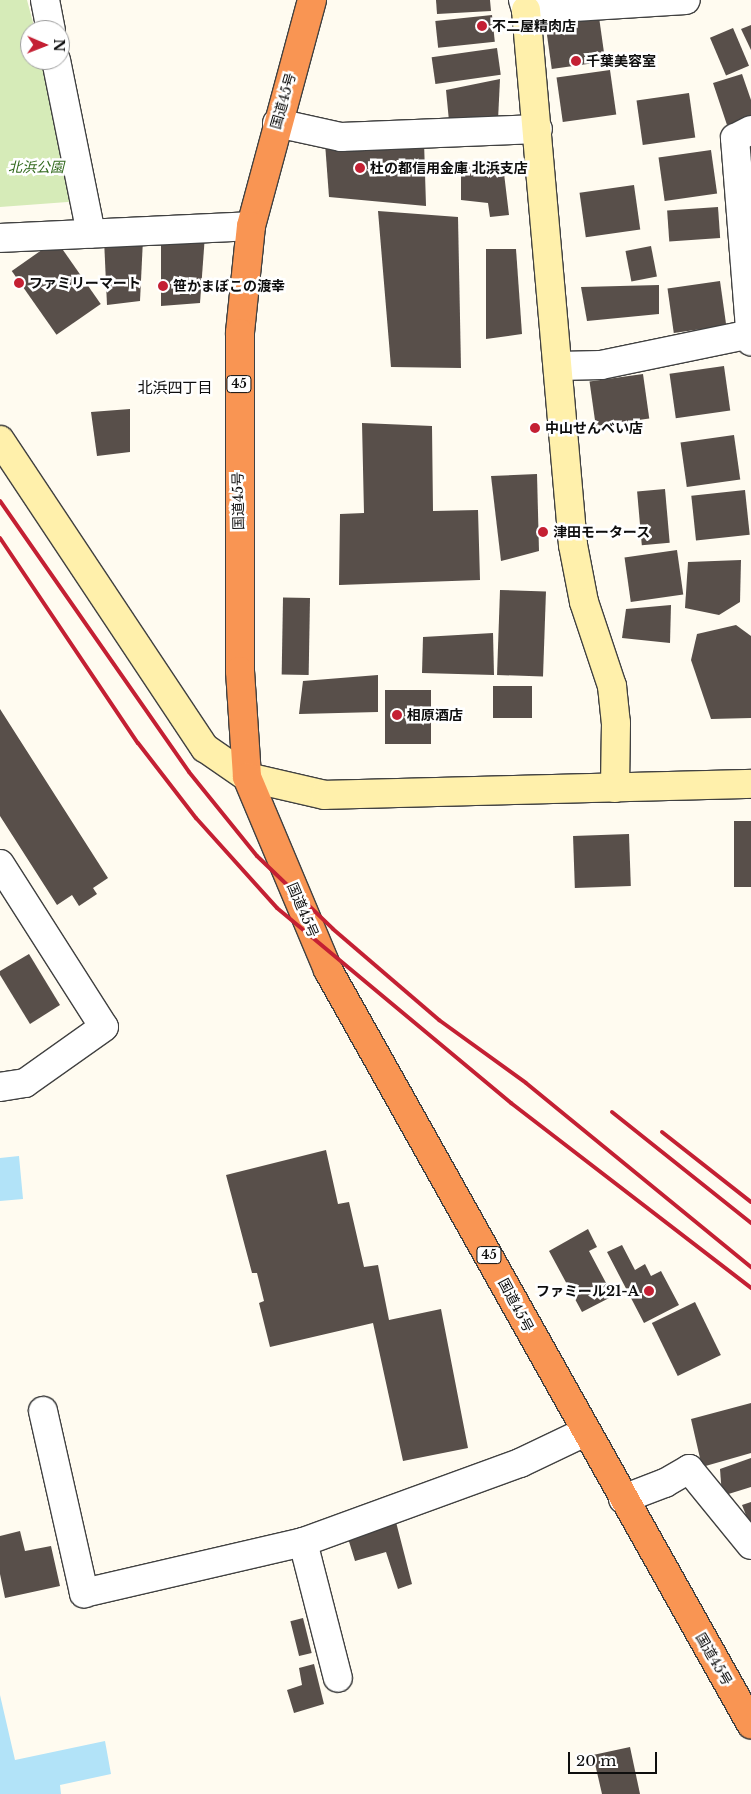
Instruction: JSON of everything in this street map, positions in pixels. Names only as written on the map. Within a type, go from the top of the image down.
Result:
[{"type":"highway","name":"国道45号","points":[[312,0],[276,123],[251,226],[240,333],[238,454],[240,671],[247,777],[328,970],[440,1165],[585,1432],[751,1724]]},
{"type":"street","points":[[45,0],[48,20]]},
{"type":"street","points":[[615,788],[616,723],[612,686],[597,649],[584,602],[573,545],[538,128],[525,5],[686,0]]},
{"type":"street","points":[[58,70],[91,233]]},
{"type":"street","points":[[276,123],[340,137],[538,128]]},
{"type":"street","points":[[559,366],[600,365],[751,336],[735,138],[751,130]]},
{"type":"street","points":[[0,238],[251,226]]},
{"type":"street","points":[[0,440],[205,748],[247,777],[325,795],[751,784]]},
{"type":"street","points":[[0,864],[104,1027],[25,1083],[0,1087]]},
{"type":"street","points":[[43,1411],[84,1593],[303,1542],[520,1463],[585,1432]]},
{"type":"street","points":[[623,1499],[665,1483],[689,1470],[751,1544]]},
{"type":"street","points":[[303,1542],[338,1678]]},
{"type":"green space","name":"北浜公園","points":[[0,0],[27,0],[32,20],[20,20],[20,70],[46,70],[81,201],[0,207]]},
{"type":"water","points":[[19,1156],[23,1199],[0,1201],[0,1158]]},
{"type":"water","points":[[0,1695],[15,1760],[105,1741],[111,1774],[60,1785],[61,1794],[0,1794]]},
{"type":"building","points":[[436,0],[490,0],[491,11],[437,14]]},
{"type":"building","points":[[492,15],[495,42],[438,48],[435,21]]},
{"type":"building","points":[[599,17],[605,62],[552,69],[546,25]]},
{"type":"building","points":[[751,25],[751,50],[741,29]]},
{"type":"building","points":[[733,28],[749,66],[726,76],[710,38]]},
{"type":"building","points":[[497,48],[501,75],[435,84],[432,57]]},
{"type":"building","points":[[610,70],[616,115],[563,122],[557,78]]},
{"type":"building","points":[[742,74],[751,100],[751,117],[727,125],[713,83]]},
{"type":"building","points":[[500,79],[498,120],[449,121],[446,90]]},
{"type":"building","points":[[689,93],[695,138],[643,145],[637,100]]},
{"type":"building","points":[[424,141],[426,206],[329,197],[325,143]]},
{"type":"building","points":[[711,150],[717,194],[665,201],[659,157]]},
{"type":"building","points":[[503,165],[509,215],[490,217],[488,203],[461,200],[461,167]]},
{"type":"building","points":[[634,185],[640,230],[586,237],[580,193]]},
{"type":"building","points":[[718,207],[720,238],[669,241],[667,211]]},
{"type":"building","points":[[378,211],[458,217],[461,368],[391,367]]},
{"type":"building","points":[[205,235],[200,303],[161,306],[161,237]]},
{"type":"building","points":[[104,239],[143,239],[140,301],[107,305]]},
{"type":"building","points":[[56,240],[101,304],[57,335],[12,271]]},
{"type":"building","points":[[651,246],[657,276],[631,281],[625,251]]},
{"type":"building","points":[[486,249],[516,249],[522,334],[486,339]]},
{"type":"building","points":[[720,281],[726,326],[674,333],[668,288]]},
{"type":"building","points":[[659,285],[659,314],[587,321],[581,287]]},
{"type":"building","points":[[724,366],[730,411],[676,418],[670,374]]},
{"type":"building","points":[[643,374],[649,419],[596,426],[590,382]]},
{"type":"building","points":[[130,409],[130,452],[97,456],[91,412]]},
{"type":"building","points":[[362,423],[432,426],[433,511],[478,510],[480,580],[339,585],[340,514],[364,513]]},
{"type":"building","points":[[734,435],[740,480],[687,487],[681,443]]},
{"type":"building","points":[[537,474],[539,551],[501,561],[491,476]]},
{"type":"building","points":[[665,489],[670,543],[642,545],[637,491]]},
{"type":"building","points":[[745,490],[750,535],[696,540],[691,496]]},
{"type":"building","points":[[677,550],[683,595],[631,602],[625,557]]},
{"type":"building","points":[[741,560],[740,602],[719,615],[685,608],[688,562]]},
{"type":"building","points":[[500,590],[546,592],[543,677],[497,675]]},
{"type":"building","points":[[283,598],[310,598],[309,675],[282,675]]},
{"type":"building","points":[[671,605],[670,643],[622,638],[626,609]]},
{"type":"building","points":[[736,625],[751,636],[751,718],[711,719],[691,660],[697,634]]},
{"type":"building","points":[[493,633],[494,675],[422,673],[423,637]]},
{"type":"building","points":[[378,675],[378,712],[299,714],[303,681]]},
{"type":"building","points":[[493,686],[532,686],[532,718],[493,718]]},
{"type":"building","points":[[385,690],[431,690],[431,744],[385,744]]},
{"type":"building","points":[[0,709],[108,878],[93,888],[97,894],[79,906],[72,895],[57,905],[0,816]]},
{"type":"building","points":[[734,821],[751,821],[751,887],[734,887]]},
{"type":"building","points":[[629,834],[631,886],[575,888],[573,836]]},
{"type":"building","points":[[29,954],[60,1005],[30,1024],[0,975],[0,971]]},
{"type":"building","points":[[326,1150],[338,1204],[349,1202],[364,1267],[378,1265],[389,1320],[441,1309],[468,1448],[403,1461],[373,1323],[270,1347],[259,1303],[264,1301],[257,1273],[252,1273],[226,1175]]},
{"type":"building","points":[[588,1229],[597,1247],[589,1251],[613,1296],[582,1312],[549,1251]]},
{"type":"building","name":"ファミール21-A","points":[[622,1245],[635,1270],[645,1264],[651,1276],[661,1271],[679,1305],[644,1323],[607,1252]]},
{"type":"building","points":[[695,1302],[721,1355],[678,1376],[652,1323]]},
{"type":"building","points":[[751,1403],[751,1453],[702,1467],[691,1419]]},
{"type":"building","points":[[751,1458],[751,1487],[722,1496],[720,1469]]},
{"type":"building","points":[[751,1502],[751,1528],[742,1505]]},
{"type":"building","points":[[396,1522],[412,1584],[398,1589],[386,1552],[355,1561],[347,1535]]},
{"type":"building","points":[[20,1531],[25,1551],[51,1546],[60,1586],[5,1598],[0,1574],[0,1536]]},
{"type":"building","points":[[303,1618],[312,1653],[299,1656],[290,1621]]},
{"type":"building","points":[[314,1664],[324,1704],[294,1713],[287,1690],[302,1685],[299,1668]]},
{"type":"building","points":[[630,1747],[640,1794],[602,1794],[593,1755]]},
{"type":"railway","points":[[0,501],[189,772],[257,856],[333,929],[439,1020],[526,1083],[751,1267]]},
{"type":"railway","points":[[0,538],[138,743],[196,818],[277,908],[511,1103],[751,1288]]},
{"type":"railway","points":[[612,1112],[751,1223]]},
{"type":"railway","points":[[662,1132],[751,1202]]},
{"type":"place","name":"不二屋精肉店","points":[[482,26]]},
{"type":"place","name":"千葉美容室","points":[[576,61]]},
{"type":"place","name":"杜の都信用金庫 北浜支店","points":[[360,168]]},
{"type":"place","name":"ファミリーマート","points":[[19,283]]},
{"type":"place","name":"笹かまぼこの渡幸","points":[[163,286]]},
{"type":"place","name":"中山せんべい店","points":[[535,428]]},
{"type":"place","name":"津田モータース","points":[[543,532]]},
{"type":"place","name":"相原酒店","points":[[397,715]]},
{"type":"place","name":"ファミール21-A","points":[[649,1291]]},
{"type":"district","name":"北浜四丁目","points":[[175,388]]}]
